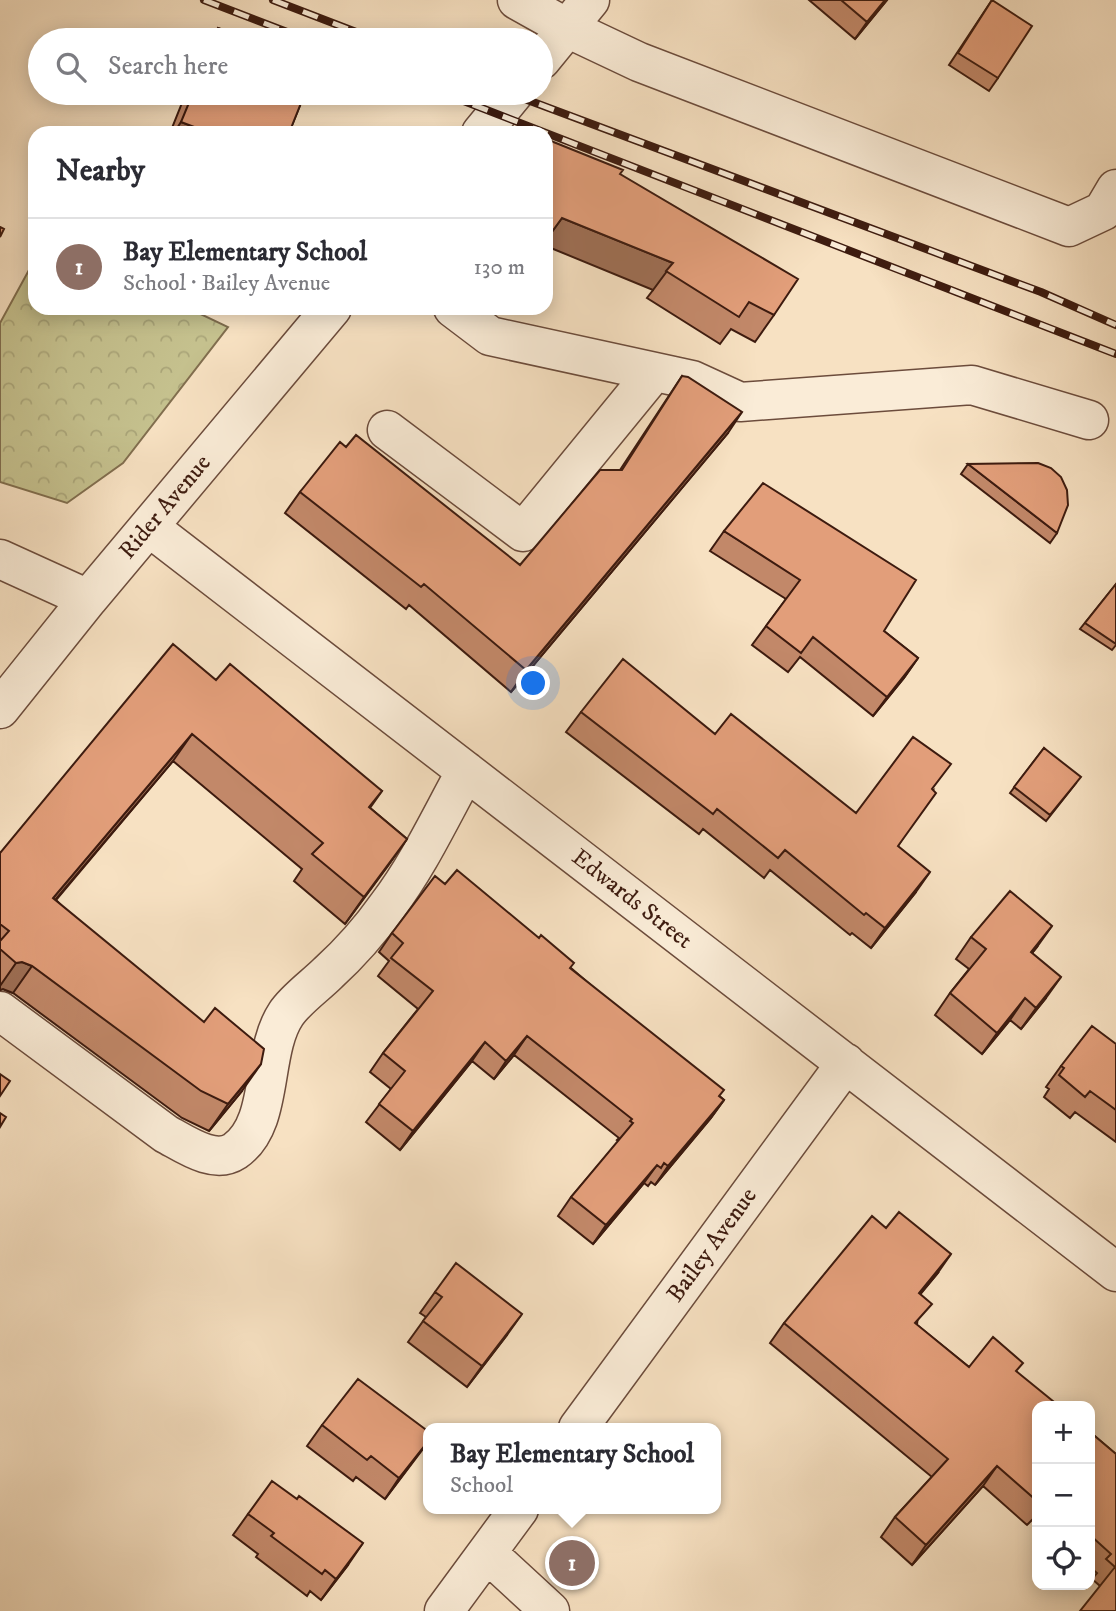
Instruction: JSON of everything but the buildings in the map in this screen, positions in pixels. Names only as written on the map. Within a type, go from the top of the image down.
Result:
[{"type":"street","points":[[517,0],[578,14],[639,62],[1069,227],[1103,211],[1116,189]]},
{"type":"street","points":[[553,45],[578,14]]},
{"type":"street","points":[[487,126],[504,105]]},
{"type":"street","name":"Rider Avenue","points":[[0,709],[88,599],[326,315]]},
{"type":"street","points":[[462,315],[490,336],[692,380],[740,402],[972,385],[1089,420]]},
{"type":"street","points":[[387,430],[523,532],[654,372]]},
{"type":"street","name":"Edwards Street","points":[[149,527],[1116,1272]]},
{"type":"street","points":[[0,559],[88,599]]},
{"type":"street","points":[[0,1011],[166,1134],[214,1156],[233,1152],[251,1135],[261,1107],[271,1051],[286,1013],[339,963],[388,905],[414,865],[466,771]]},
{"type":"street","name":"Bailey Avenue","points":[[582,1423],[846,1063]]},
{"type":"street","points":[[444,1611],[515,1514]]},
{"type":"street","points":[[486,1553],[550,1611]]},
{"type":"green space","points":[[28,272],[28,315],[203,315],[228,327],[123,463],[67,503],[0,482],[0,323]]},
{"type":"railway","points":[[204,0],[277,28]]},
{"type":"railway","points":[[273,0],[346,28]]},
{"type":"railway","points":[[474,105],[528,126]]},
{"type":"railway","points":[[541,105],[1041,292],[1116,325]]},
{"type":"railway","points":[[553,136],[1116,354]]},
{"type":"place","name":"Bay Elementary School","points":[[572,1563]]}]
